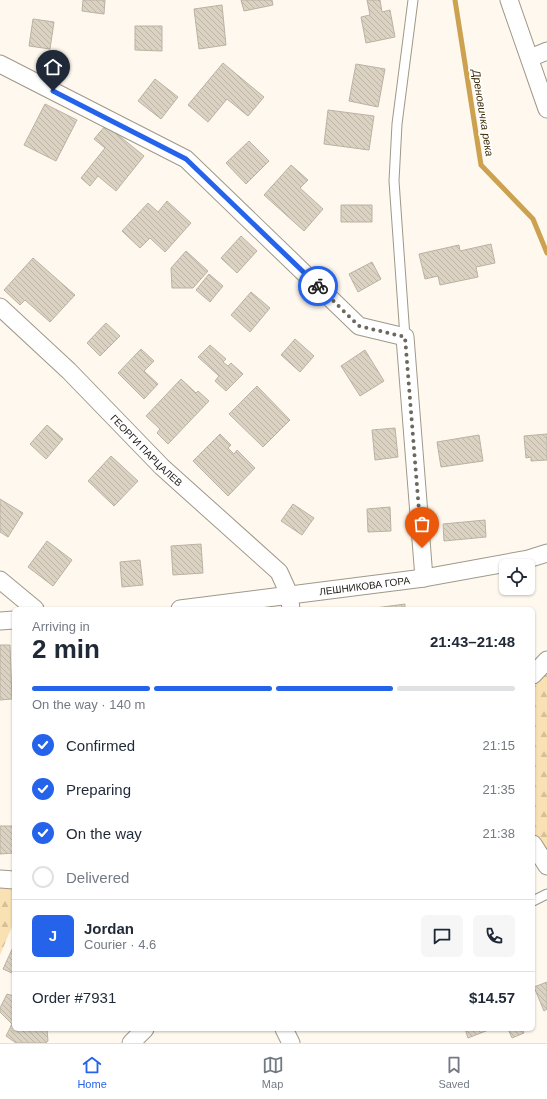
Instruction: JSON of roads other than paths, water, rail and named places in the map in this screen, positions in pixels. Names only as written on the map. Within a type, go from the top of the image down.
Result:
[{"type":"street","points":[[509,0],[547,109]]},
{"type":"street","points":[[530,58],[547,51]]},
{"type":"street","points":[[0,64],[186,159],[359,326],[405,337],[424,578]]},
{"type":"street","name":"ГЕОРГИ ПАРЦАЛЕВ","points":[[0,307],[69,371],[162,467],[279,572],[290,602]]},
{"type":"street","name":"ЛЕШНИКОВА ГОРА","points":[[211,607],[290,602],[528,559],[547,553]]},
{"type":"street","points":[[0,580],[34,607]]},
{"type":"street","points":[[0,621],[12,620]]},
{"type":"street","points":[[535,674],[547,660]]},
{"type":"street","points":[[535,847],[547,866]]},
{"type":"street","points":[[0,879],[12,880]]},
{"type":"street","points":[[132,1043],[143,1031]]},
{"type":"street","points":[[285,1031],[292,1043]]},
{"type":"lane","points":[[405,337],[394,181],[398,124],[413,0]]},
{"type":"lane","points":[[535,900],[547,894]]},
{"type":"waterway","name":"Дреновичка река","points":[[455,0],[481,165],[533,219],[547,253]]}]
